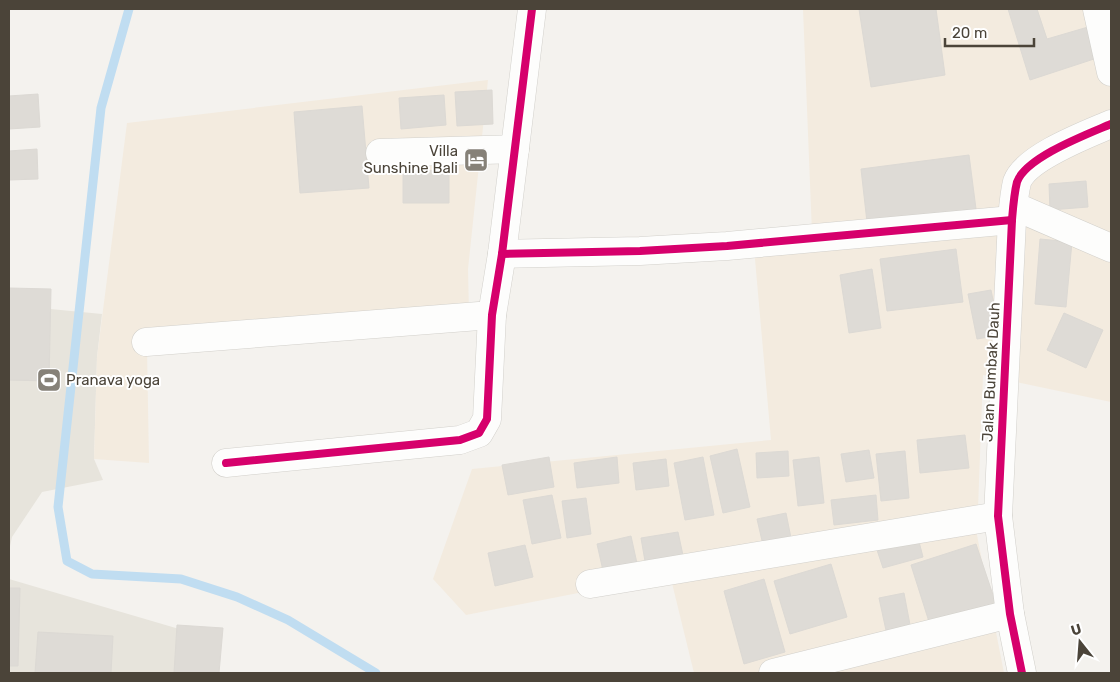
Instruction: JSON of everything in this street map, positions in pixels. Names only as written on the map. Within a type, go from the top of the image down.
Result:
[{"type":"street","points":[[226,463],[460,440],[479,433],[488,419],[492,315],[502,254],[532,9]]},
{"type":"street","points":[[1097,9],[1111,72]]},
{"type":"street","name":"Jalan Bumbak Dauh","points":[[1022,673],[1010,614],[998,516],[1013,213],[1018,180],[1031,166],[1070,142],[1111,124]]},
{"type":"street","points":[[380,153],[515,149]]},
{"type":"street","points":[[502,254],[698,248],[1013,213],[1111,248]]},
{"type":"street","points":[[146,342],[492,315]]},
{"type":"street","points":[[590,584],[998,516]]},
{"type":"street","points":[[773,673],[1010,614]]},
{"type":"shaded area","points":[[803,9],[1111,9],[1111,402],[983,375],[977,535],[1004,673],[694,673],[670,575],[466,615],[433,579],[472,469],[771,440],[754,248],[812,233]]},
{"type":"shaded area","points":[[488,80],[468,269],[469,313],[147,348],[149,463],[94,459],[97,357],[127,123]]},
{"type":"shaded area","points":[[9,305],[102,314],[97,357],[94,459],[103,480],[42,492],[12,537],[9,551]]},
{"type":"shaded area","points":[[9,579],[220,641],[217,673],[9,673]]},
{"type":"building","points":[[859,9],[936,9],[945,75],[871,87]]},
{"type":"building","points":[[1008,9],[1037,9],[1047,39],[1088,27],[1097,58],[1030,80]]},
{"type":"building","points":[[492,90],[493,124],[457,126],[455,92]]},
{"type":"building","points":[[38,94],[40,127],[9,129],[9,96]]},
{"type":"building","points":[[444,95],[446,125],[401,129],[399,98]]},
{"type":"building","points":[[362,106],[369,188],[300,193],[294,112]]},
{"type":"building","points":[[37,149],[38,179],[9,180],[9,151]]},
{"type":"building","points":[[969,155],[976,209],[867,222],[861,169]]},
{"type":"building","points":[[449,170],[449,203],[403,203],[403,171]]},
{"type":"building","points":[[1086,181],[1088,207],[1050,210],[1049,184]]},
{"type":"building","points":[[1040,239],[1072,242],[1066,307],[1035,304]]},
{"type":"building","points":[[956,249],[963,302],[887,311],[880,259]]},
{"type":"building","points":[[872,269],[881,328],[849,333],[840,275]]},
{"type":"building","points":[[9,288],[51,289],[49,381],[9,380]]},
{"type":"building","points":[[991,290],[1000,335],[977,339],[968,294]]},
{"type":"building","points":[[1064,313],[1103,330],[1086,368],[1047,350]]},
{"type":"building","points":[[965,435],[969,468],[920,473],[917,440]]},
{"type":"building","points":[[737,449],[750,507],[723,513],[710,456]]},
{"type":"building","points":[[869,450],[874,478],[846,482],[841,454]]},
{"type":"building","points":[[788,451],[789,476],[757,478],[756,453]]},
{"type":"building","points":[[905,451],[909,498],[881,501],[876,454]]},
{"type":"building","points":[[549,457],[554,487],[508,495],[502,465]]},
{"type":"building","points":[[617,457],[619,483],[577,488],[574,463]]},
{"type":"building","points":[[703,457],[714,515],[685,520],[674,463]]},
{"type":"building","points":[[819,457],[824,503],[798,506],[793,460]]},
{"type":"building","points":[[666,459],[669,486],[636,490],[633,463]]},
{"type":"building","points":[[552,495],[561,538],[532,544],[523,500]]},
{"type":"building","points":[[876,495],[878,520],[834,525],[831,500]]},
{"type":"building","points":[[586,498],[591,534],[567,538],[562,501]]},
{"type":"building","points":[[786,513],[791,538],[763,545],[757,519]]},
{"type":"building","points":[[678,532],[684,560],[646,567],[641,538]]},
{"type":"building","points":[[631,536],[638,568],[604,575],[597,544]]},
{"type":"building","points":[[918,538],[923,557],[883,568],[877,550]]},
{"type":"building","points":[[976,544],[997,607],[931,628],[911,565]]},
{"type":"building","points":[[525,545],[533,577],[495,586],[488,553]]},
{"type":"building","points":[[831,564],[847,617],[790,634],[774,581]]},
{"type":"building","points":[[764,579],[785,652],[744,664],[724,591]]},
{"type":"building","points":[[9,588],[20,588],[18,666],[9,666]]},
{"type":"building","points":[[904,593],[911,630],[887,635],[879,598]]},
{"type":"building","points":[[177,625],[223,628],[219,673],[174,673]]},
{"type":"building","points":[[38,632],[113,636],[111,673],[35,673]]},
{"type":"waterway","points":[[129,9],[101,108],[58,507],[67,561],[92,574],[181,579],[237,597],[288,620],[376,673]]},
{"type":"cycle path","points":[[226,463],[460,440],[479,433],[487,419],[492,315],[502,254],[532,9]]},
{"type":"cycle path","points":[[1022,673],[1010,614],[998,516],[1015,191],[1017,182],[1032,164],[1059,147],[1111,124]]},
{"type":"cycle path","points":[[502,254],[640,251],[727,246],[1012,220]]},
{"type":"place","name":"Villa Sunshine Bali","points":[[476,160]]},
{"type":"place","name":"Pranava yoga","points":[[49,380]]}]
